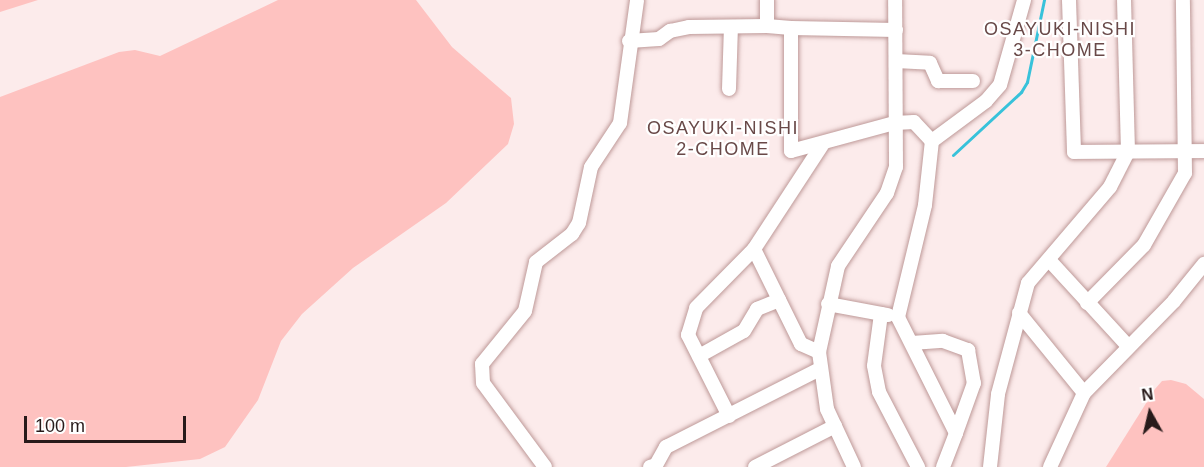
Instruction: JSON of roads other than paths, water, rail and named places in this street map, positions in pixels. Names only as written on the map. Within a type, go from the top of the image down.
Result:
[{"type":"street","points":[[545,467],[483,383],[482,364],[525,311],[536,262],[572,234],[579,223],[591,167],[620,123],[629,41],[637,0]]},
{"type":"street","points":[[767,0],[767,26]]},
{"type":"street","points":[[854,467],[827,409],[819,352],[838,266],[887,193],[896,167],[896,0]]},
{"type":"street","points":[[956,433],[898,317],[925,205],[932,141],[986,101],[1000,85],[1024,0]]},
{"type":"street","points":[[1069,0],[1074,152],[1187,153],[1204,151]]},
{"type":"street","points":[[990,467],[998,394],[1028,283],[1050,261],[1110,187],[1128,152],[1124,0]]},
{"type":"street","points":[[1088,303],[1144,245],[1185,173],[1187,153],[1183,0]]},
{"type":"street","points":[[629,41],[659,39],[670,31],[689,27],[767,26],[896,30]]},
{"type":"street","points":[[729,89],[731,27]]},
{"type":"street","points":[[791,28],[791,151],[822,145],[895,123],[914,122],[932,141]]},
{"type":"street","points":[[896,61],[930,63],[938,81],[973,81]]},
{"type":"street","points":[[729,416],[688,335],[696,308],[754,249],[822,145]]},
{"type":"street","points":[[754,249],[801,344],[819,352]]},
{"type":"street","points":[[1050,261],[1128,346]]},
{"type":"street","points":[[1050,467],[1084,393],[1174,301],[1204,264]]},
{"type":"street","points":[[699,356],[744,331],[757,309],[779,300]]},
{"type":"street","points":[[828,304],[898,317]]},
{"type":"street","points":[[1019,313],[1084,393]]},
{"type":"street","points":[[880,314],[874,366],[879,392],[918,467]]},
{"type":"street","points":[[912,343],[943,341],[968,350],[974,383],[943,467]]},
{"type":"street","points":[[650,467],[656,465],[666,447],[820,369]]},
{"type":"street","points":[[755,467],[835,426]]},
{"type":"waterway","points":[[953,155],[1021,92],[1027,82],[1044,0]]},
{"type":"district","name":"OSAYUKI-NISHI 3-CHOME","points":[[1060,40]]},
{"type":"district","name":"OSAYUKI-NISHI 2-CHOME","points":[[723,139]]}]
